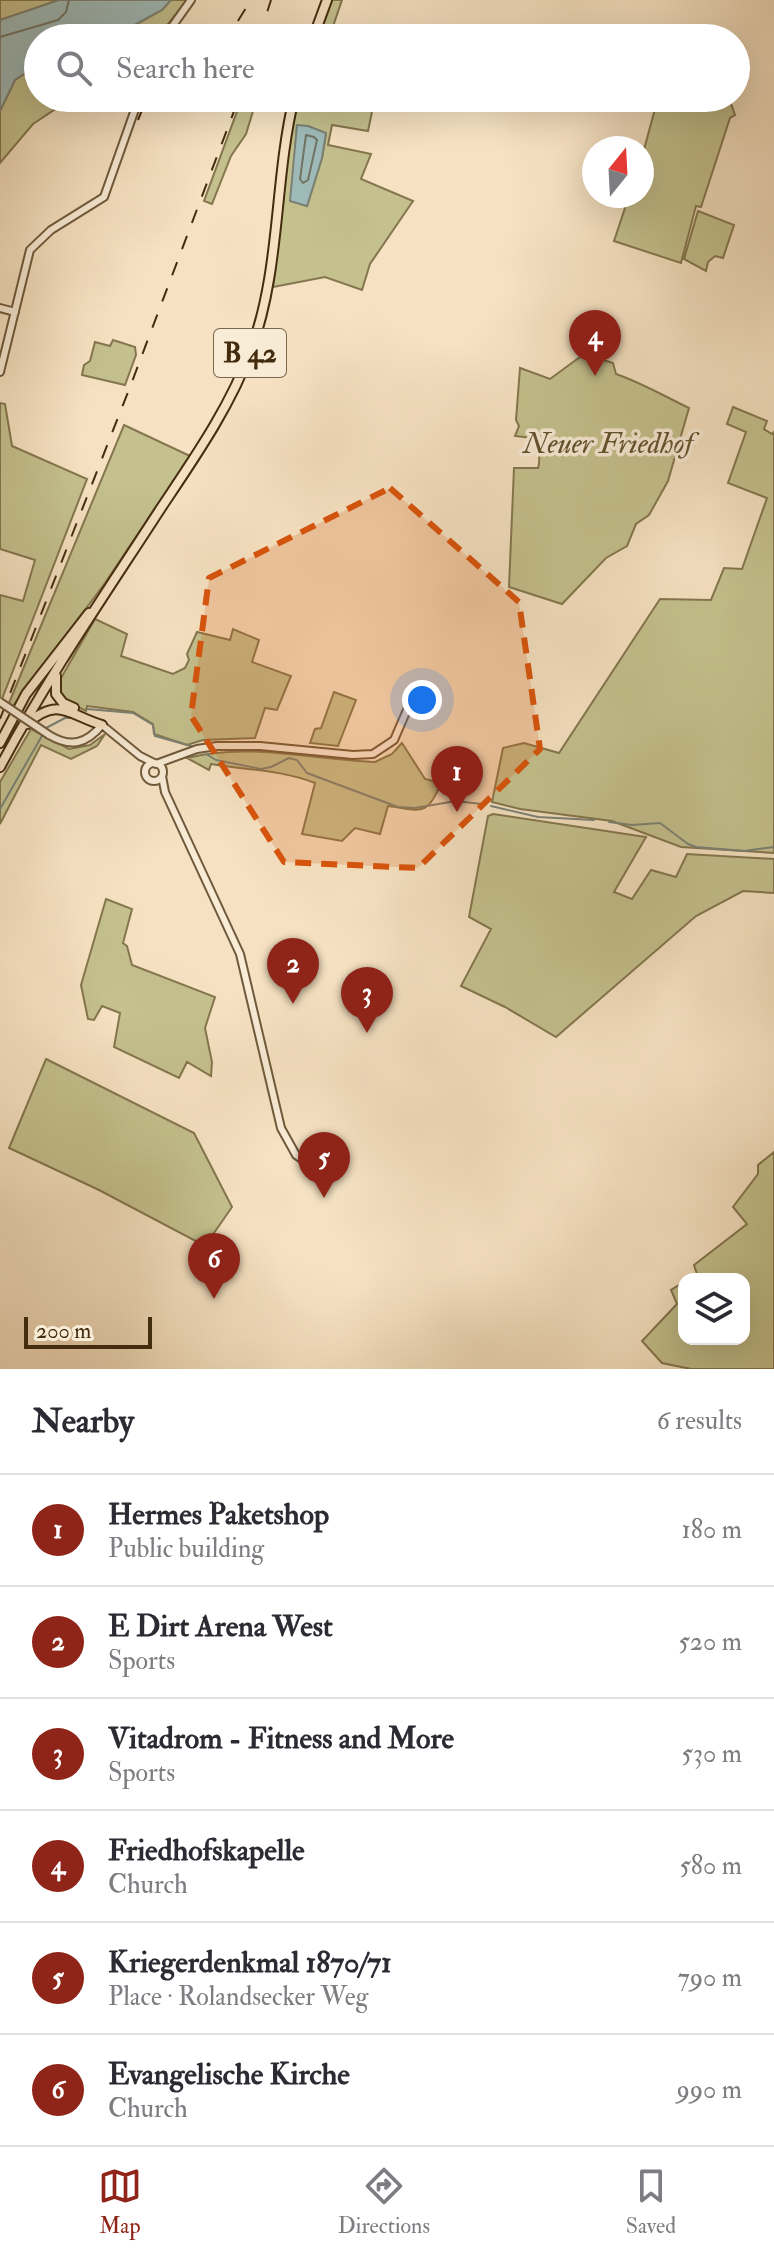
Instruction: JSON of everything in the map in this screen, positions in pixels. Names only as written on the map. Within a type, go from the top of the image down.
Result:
[{"type":"main road","points":[[318,24],[327,0]]},
{"type":"main road","name":"B 42","points":[[0,767],[58,668],[218,420],[246,363],[260,323],[269,281],[283,154],[291,112]]},
{"type":"main road","points":[[0,742],[33,684],[81,621],[101,602]]},
{"type":"main road","points":[[58,668],[54,688],[58,697],[102,725]]},
{"type":"main road","points":[[20,730],[38,714],[49,709],[61,709],[102,725]]},
{"type":"main road","points":[[82,716],[90,732]]},
{"type":"street","points":[[174,24],[191,0]]},
{"type":"street","points":[[0,372],[25,265],[33,244],[104,197],[134,112]]},
{"type":"street","points":[[0,308],[15,312]]},
{"type":"street","points":[[0,702],[49,735],[69,743],[84,740],[102,725]]},
{"type":"street","points":[[145,770],[203,748],[236,745],[373,754],[394,740],[410,703]]},
{"type":"street","points":[[84,740],[94,726],[102,725],[140,756],[155,764],[162,774],[165,792],[240,954],[286,1141],[296,1155],[321,1172]]},
{"type":"street","points":[[140,756],[146,778],[165,792]]},
{"type":"street","points":[[153,781],[174,757]]},
{"type":"highlighted area","points":[[390,488],[519,602],[540,749],[418,868],[284,862],[191,716],[209,578]]},
{"type":"green space","points":[[0,0],[59,0],[0,20]]},
{"type":"green space","points":[[171,0],[187,0],[168,24],[136,24],[162,10]]},
{"type":"green space","points":[[332,0],[342,0],[334,24],[324,24]]},
{"type":"green space","points":[[24,74],[24,112],[51,112],[33,124],[0,163],[0,111],[15,80]]},
{"type":"green space","points":[[237,112],[253,112],[246,134],[231,156],[212,204],[204,201]]},
{"type":"green space","points":[[295,112],[372,112],[368,131],[332,125],[328,145],[371,154],[361,179],[413,201],[370,264],[362,290],[325,277],[273,287],[284,173]],"holes":[[[297,126],[308,126],[326,134],[307,206],[291,201]]]},
{"type":"green space","points":[[654,112],[734,112],[701,207],[696,206],[681,263],[614,241],[625,208],[654,208],[654,136],[648,136]]},
{"type":"green space","points":[[698,211],[734,225],[723,258],[715,256],[708,262],[706,271],[684,259]]},
{"type":"green space","points":[[113,340],[135,347],[136,355],[125,385],[82,375],[95,342],[110,346]]},
{"type":"green space","name":"Neuer Friedhof","points":[[584,354],[613,363],[616,374],[689,408],[668,481],[649,515],[636,524],[627,546],[606,558],[562,604],[509,587],[514,468],[538,468],[539,464],[540,439],[515,436],[519,426],[516,420],[520,368],[550,379]]},
{"type":"green space","points":[[0,403],[5,404],[12,446],[87,479],[2,699],[0,595],[23,601],[35,560],[0,549]]},
{"type":"green space","points":[[733,407],[767,421],[764,429],[772,434],[774,432],[774,853],[681,847],[612,821],[520,809],[492,802],[503,748],[524,743],[559,753],[660,599],[711,600],[724,568],[742,569],[767,498],[728,483],[746,432],[727,424]]},
{"type":"green space","points":[[124,425],[190,456],[105,583],[13,706],[9,703]]},
{"type":"green space","points":[[95,619],[127,634],[121,656],[173,674],[185,668],[189,660],[187,654],[197,632],[230,640],[233,629],[259,640],[252,662],[291,676],[277,710],[265,708],[255,738],[203,740],[187,745],[154,734],[153,724],[133,712],[87,706],[86,711],[57,693],[57,685]]},
{"type":"green space","points":[[334,692],[356,700],[338,746],[310,743],[315,729],[321,728]]},
{"type":"green space","points":[[31,729],[69,749],[90,745],[105,734],[97,746],[71,759],[41,745],[0,824],[0,782]]},
{"type":"green space","points":[[402,743],[425,779],[441,783],[436,794],[427,807],[421,809],[388,806],[380,834],[355,828],[342,841],[302,834],[315,783],[277,773],[211,764],[209,770],[187,758],[210,753],[257,752],[375,762],[392,754]]},
{"type":"green space","points":[[493,814],[646,837],[614,892],[632,899],[651,870],[676,877],[687,854],[774,859],[774,893],[743,891],[696,916],[556,1037],[461,986],[491,929],[469,917],[488,816]]},
{"type":"green space","points":[[106,899],[132,909],[123,943],[127,946],[132,965],[215,997],[205,1028],[212,1062],[211,1076],[187,1062],[179,1078],[114,1047],[120,1013],[102,1006],[94,1020],[88,1019],[81,985]]},
{"type":"green space","points":[[46,1059],[194,1133],[232,1207],[205,1246],[99,1190],[9,1148]]},
{"type":"green space","points":[[774,1152],[774,1369],[691,1369],[662,1363],[642,1341],[677,1304],[671,1290],[678,1286],[678,1345],[750,1345],[750,1273],[697,1273],[694,1265],[747,1224],[733,1207],[758,1174],[758,1165]]},
{"type":"water","points":[[59,0],[171,0],[162,10],[136,24],[24,24],[24,74],[15,80],[0,111],[0,20]]},
{"type":"water","points":[[297,125],[326,133],[322,158],[307,206],[290,201]]},
{"type":"waterway","points":[[87,709],[133,713],[153,725],[155,736],[191,746]]},
{"type":"waterway","points":[[46,728],[65,718],[77,718]]},
{"type":"waterway","points":[[0,809],[43,734]]},
{"type":"waterway","points":[[206,754],[216,760],[261,769],[289,758],[297,760],[307,773],[398,807],[415,808],[456,801],[481,804]]},
{"type":"waterway","points":[[491,806],[538,817],[594,820]]},
{"type":"waterway","points":[[609,822],[632,825],[660,823],[696,847],[744,851],[774,847]]},
{"type":"railway","points":[[236,24],[251,0]]},
{"type":"railway","points":[[263,24],[271,0]]},
{"type":"railway","points":[[138,120],[141,112]]},
{"type":"railway","points":[[0,719],[234,112]]},
{"type":"place","name":"Friedhofskapelle","points":[[595,376]]},
{"type":"place","name":"Hermes Paketshop","points":[[457,812]]},
{"type":"place","name":"E Dirt Arena West","points":[[293,1004]]},
{"type":"place","name":"Vitadrom - Fitness and More","points":[[367,1033]]},
{"type":"place","name":"Kriegerdenkmal 1870/71","points":[[324,1198]]},
{"type":"place","name":"Evangelische Kirche","points":[[214,1299]]}]
